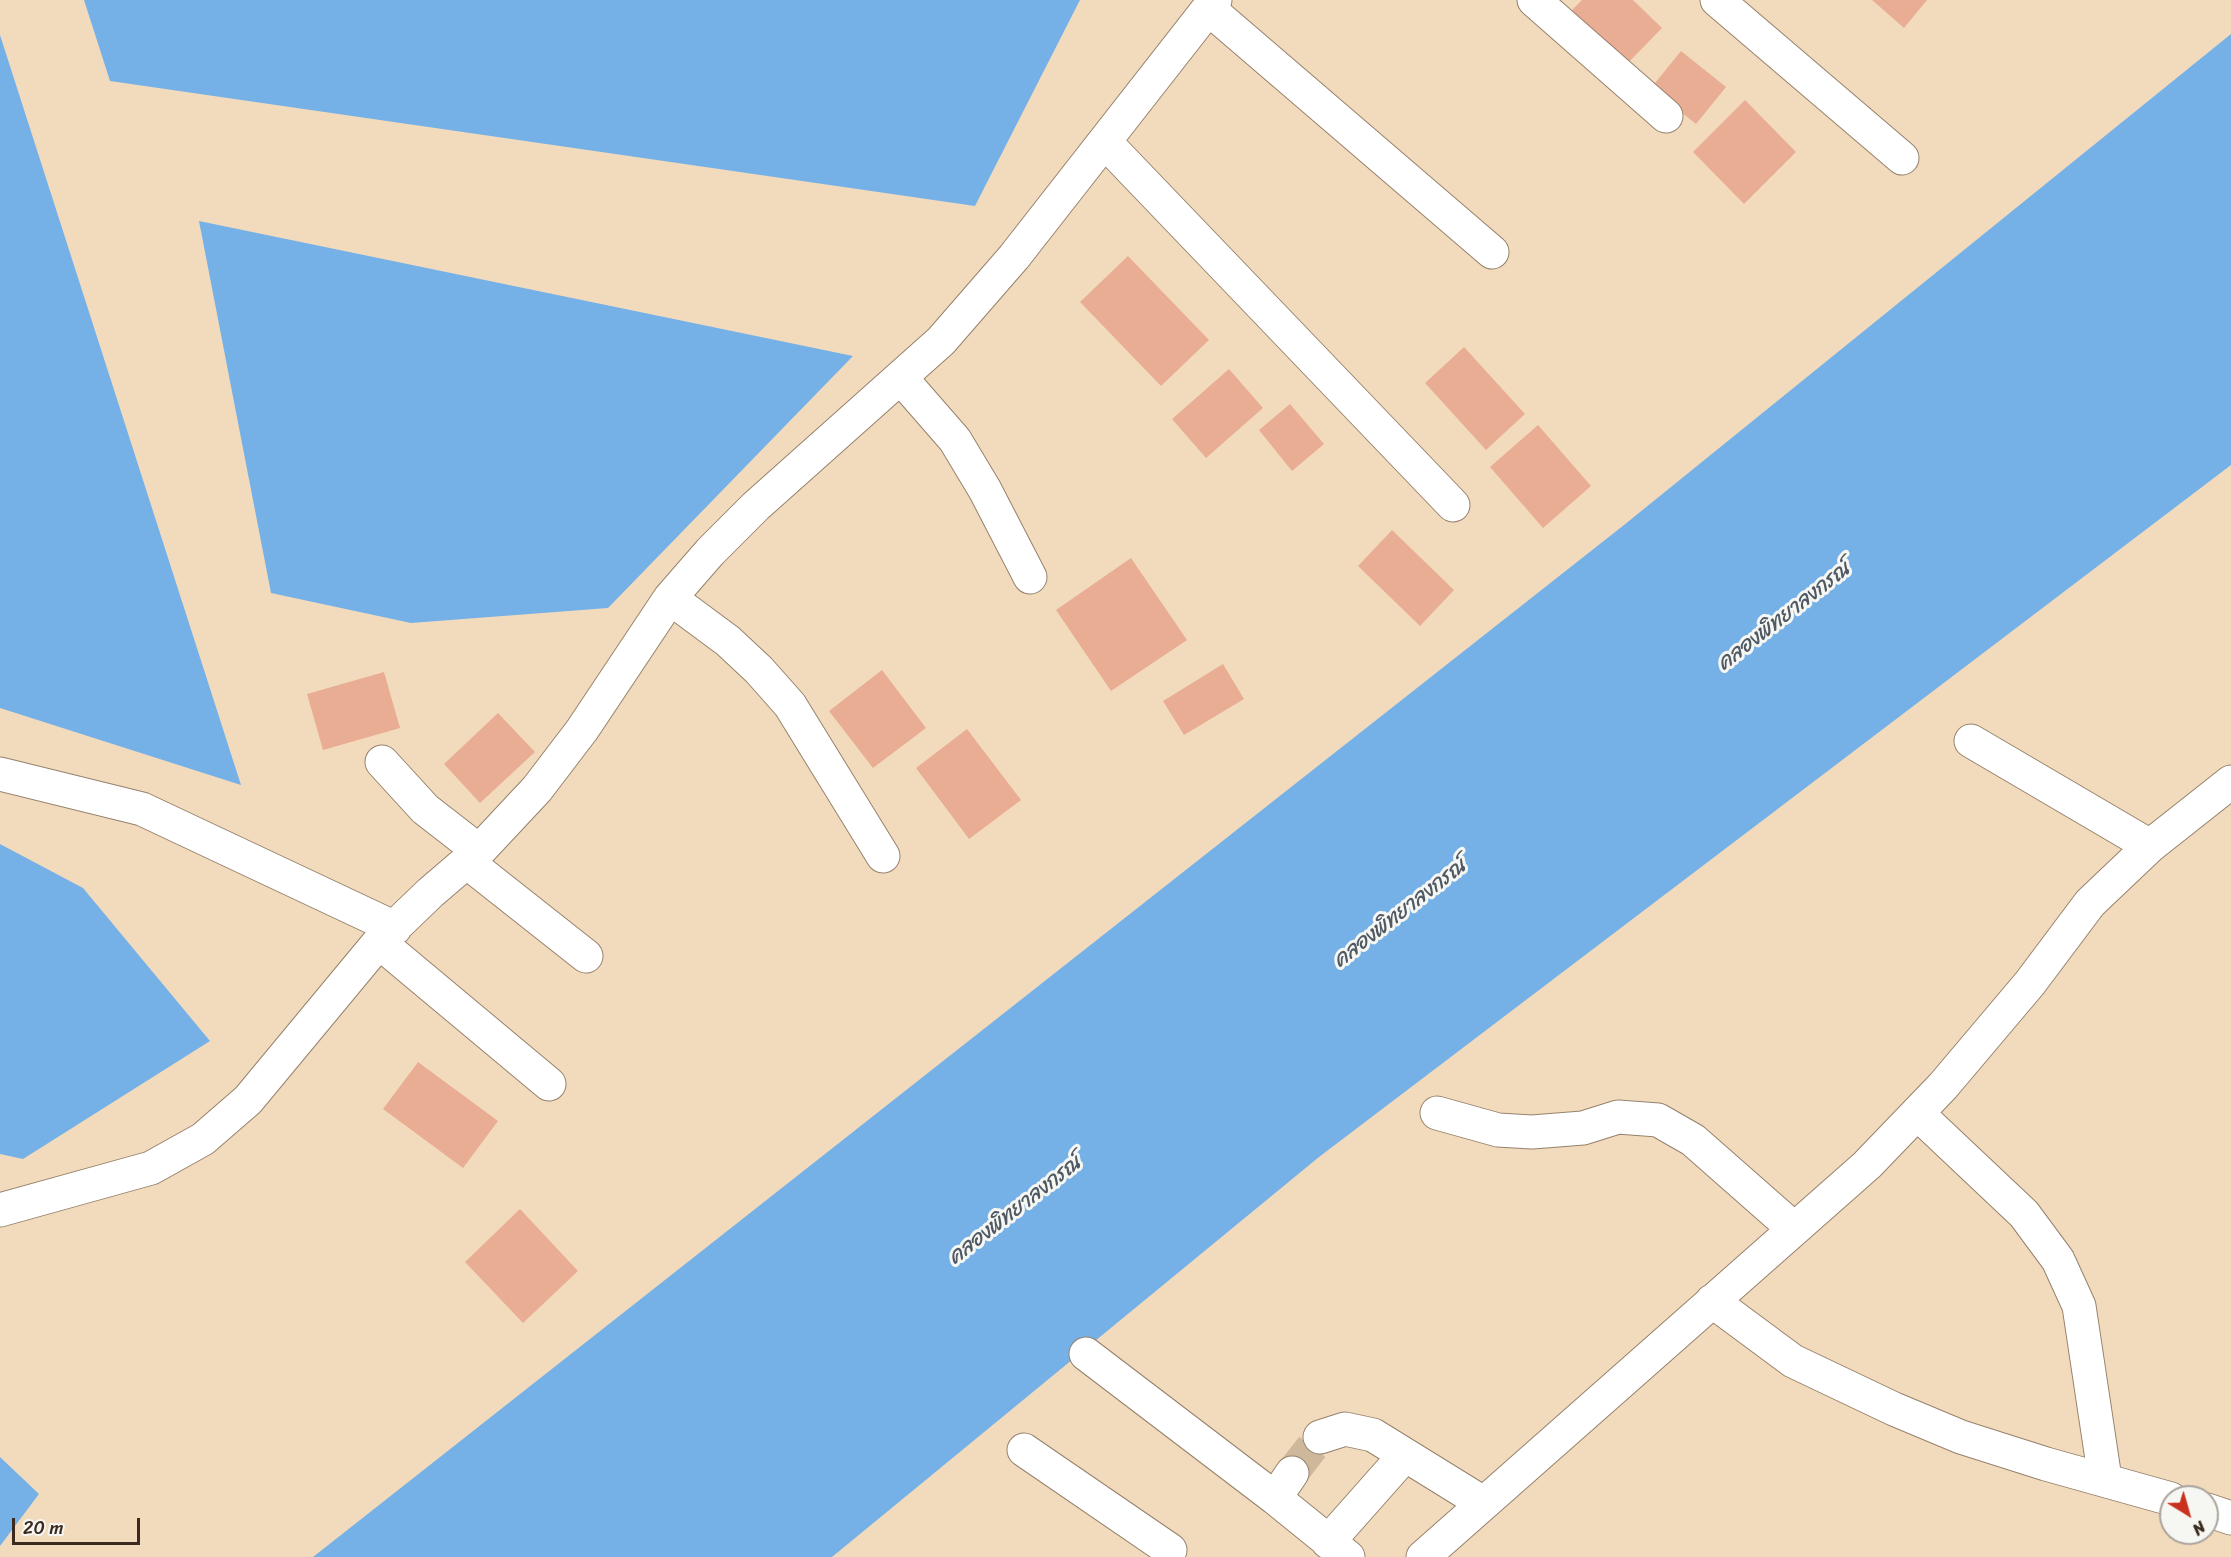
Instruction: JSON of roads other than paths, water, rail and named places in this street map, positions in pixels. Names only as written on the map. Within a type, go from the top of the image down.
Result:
[{"type":"street","points":[[1534,0],[1666,116]]},
{"type":"street","points":[[1717,0],[1902,158]]},
{"type":"street","points":[[0,1210],[151,1168],[203,1139],[248,1100],[387,935],[430,893],[473,856],[537,789],[582,730],[670,598],[710,552],[756,506],[901,378],[949,332],[1014,257],[1212,5],[1492,252]]},
{"type":"street","points":[[1105,142],[1453,506]]},
{"type":"street","points":[[901,378],[955,440],[986,490],[1030,577]]},
{"type":"street","points":[[670,598],[728,641],[759,670],[790,705],[883,856]]},
{"type":"street","points":[[1971,741],[2150,846]]},
{"type":"street","points":[[382,762],[424,809],[473,856],[585,956]]},
{"type":"street","points":[[0,774],[142,809],[387,935],[549,1084]]},
{"type":"street","points":[[1423,1557],[1867,1165],[1942,1086],[2030,983],[2090,903],[2150,846],[2231,782]]},
{"type":"street","points":[[1437,1113],[1498,1130],[1532,1132],[1582,1128],[1618,1117],[1658,1120],[1693,1140],[1793,1228]]},
{"type":"street","points":[[1917,1113],[2024,1214],[2058,1260],[2079,1306],[2105,1479]]},
{"type":"street","points":[[1712,1301],[1793,1361],[1894,1409],[1961,1437],[2046,1464],[2159,1495]]},
{"type":"street","points":[[1086,1354],[1283,1486],[1338,1549],[1405,1455]]},
{"type":"street","points":[[1320,1437],[1345,1429],[1373,1435],[1483,1503]]},
{"type":"street","points":[[1024,1450],[1170,1550]]},
{"type":"water","points":[[84,0],[1080,0],[975,206],[110,81]]},
{"type":"water","name":"คลองพิทยาลงกรณ์","points":[[2231,34],[2231,465],[1319,1157],[832,1557],[313,1557],[1624,525]]},
{"type":"water","points":[[0,35],[241,785],[0,708]]},
{"type":"water","points":[[199,221],[853,356],[608,608],[411,623],[271,593]]},
{"type":"water","points":[[0,844],[83,888],[210,1041],[23,1159],[0,1154]]},
{"type":"water","points":[[0,1457],[39,1494],[0,1546]]},
{"type":"tunnel","points":[[1292,1473],[1320,1437]]}]
